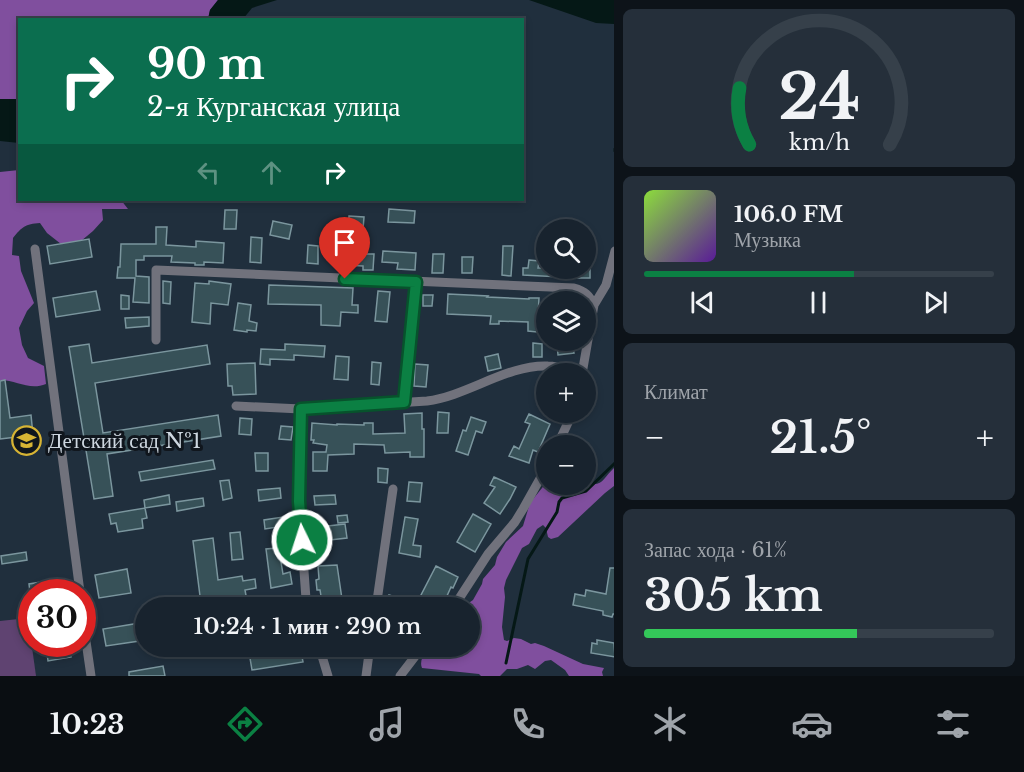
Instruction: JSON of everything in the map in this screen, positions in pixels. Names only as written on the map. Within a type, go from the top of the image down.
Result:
[{"type":"street","points":[[35,249],[78,579]]},
{"type":"street","points":[[596,302],[606,285],[614,254]]},
{"type":"street","points":[[156,340],[156,270],[574,288],[584,291]]},
{"type":"street","points":[[404,402],[416,282]]},
{"type":"street","points":[[236,406],[301,409],[442,399],[526,368],[536,367]]},
{"type":"street","points":[[301,409],[299,501],[306,597]]},
{"type":"street","points":[[460,597],[488,554],[524,509],[536,487]]},
{"type":"street","points":[[378,597],[393,489]]},
{"type":"street","points":[[88,657],[91,676]]},
{"type":"street","points":[[322,657],[328,676]]},
{"type":"street","points":[[366,676],[369,657]]},
{"type":"street","points":[[400,676],[415,657]]},
{"type":"shaded area","points":[[0,0],[218,0],[210,10],[208,18],[18,18],[18,99],[0,99]]},
{"type":"shaded area","points":[[218,0],[277,0],[252,8],[244,18],[208,18],[210,10]]},
{"type":"shaded area","points":[[529,0],[614,0],[614,24],[596,23]]},
{"type":"shaded area","points":[[0,99],[18,99],[18,143],[0,141]]},
{"type":"shaded area","points":[[18,170],[18,201],[122,201],[128,209],[102,209],[103,220],[81,241],[61,244],[47,233],[40,223],[24,227],[13,238],[12,255],[19,256],[21,271],[34,303],[27,311],[19,328],[22,345],[28,358],[44,366],[46,384],[40,386],[0,380],[0,172]]},
{"type":"shaded area","points":[[614,468],[614,486],[558,537],[551,539],[548,537],[543,525],[537,529],[529,544],[522,548],[506,580],[502,627],[504,640],[521,639],[531,644],[544,646],[583,664],[604,668],[603,676],[569,676],[565,670],[551,660],[545,661],[535,669],[528,665],[517,669],[507,669],[500,676],[481,676],[422,668],[423,657],[480,657],[480,597],[475,597],[483,579],[495,565],[506,542],[523,526],[530,503],[536,495],[596,495],[596,484],[602,481]]},
{"type":"shaded area","points":[[18,619],[18,657],[33,657],[36,676],[0,676],[0,621]]},
{"type":"building","points":[[389,209],[415,211],[414,223],[388,222]]},
{"type":"building","points":[[225,210],[237,210],[236,229],[224,229]]},
{"type":"building","points":[[349,216],[364,217],[361,254],[374,254],[373,270],[363,270],[363,266],[346,265]]},
{"type":"building","points":[[273,221],[292,225],[289,239],[270,235]]},
{"type":"building","points":[[156,227],[167,227],[166,245],[196,247],[196,241],[224,243],[223,263],[204,262],[204,265],[195,265],[195,263],[171,262],[172,256],[144,256],[144,260],[136,260],[136,276],[149,277],[149,303],[133,302],[135,278],[117,278],[121,244],[156,244]]},
{"type":"building","points":[[251,237],[262,238],[261,263],[250,262]]},
{"type":"building","points":[[89,239],[92,257],[50,264],[47,246]]},
{"type":"building","points":[[308,245],[318,246],[318,264],[307,263]]},
{"type":"building","points":[[503,246],[513,246],[511,276],[502,275]]},
{"type":"building","points":[[383,251],[416,253],[415,270],[397,269],[398,263],[382,262]]},
{"type":"building","points":[[433,254],[444,254],[443,273],[432,273]]},
{"type":"building","points":[[462,257],[473,257],[472,273],[462,273]]},
{"type":"building","points":[[529,260],[536,261],[536,276],[523,275],[523,268],[528,268]]},
{"type":"building","points":[[163,281],[171,282],[170,304],[163,303]]},
{"type":"building","points":[[209,281],[231,284],[228,305],[211,303],[210,324],[192,322],[195,283],[209,284]]},
{"type":"building","points":[[269,285],[353,288],[352,305],[358,305],[358,313],[341,312],[340,326],[321,325],[321,305],[268,304]]},
{"type":"building","points":[[96,291],[100,310],[56,317],[53,298]]},
{"type":"building","points":[[378,291],[390,292],[387,322],[375,321]]},
{"type":"building","points":[[448,294],[536,298],[536,332],[528,331],[528,322],[499,321],[499,324],[490,324],[491,316],[447,314]]},
{"type":"building","points":[[121,295],[129,296],[129,309],[121,309]]},
{"type":"building","points":[[423,295],[433,295],[432,306],[423,306]]},
{"type":"building","points":[[238,303],[251,305],[249,321],[257,323],[256,331],[234,330]]},
{"type":"building","points":[[149,317],[149,326],[126,328],[125,318]]},
{"type":"building","points":[[533,343],[536,343],[536,351],[542,351],[542,357],[533,357]]},
{"type":"building","points":[[89,344],[92,363],[207,345],[210,364],[95,383],[103,433],[218,415],[221,436],[107,454],[113,496],[94,499],[69,347]]},
{"type":"building","points":[[285,344],[325,346],[324,357],[294,355],[294,360],[270,359],[270,365],[260,364],[261,349],[285,350]]},
{"type":"building","points":[[558,351],[574,351],[574,353],[558,355]]},
{"type":"building","points":[[498,354],[501,368],[488,371],[485,357]]},
{"type":"building","points":[[336,356],[349,357],[348,380],[334,379]]},
{"type":"building","points":[[372,362],[381,363],[379,385],[371,384]]},
{"type":"building","points":[[255,363],[256,394],[233,395],[232,386],[228,386],[227,364]]},
{"type":"building","points":[[415,364],[428,365],[426,387],[414,386]]},
{"type":"building","points":[[5,380],[10,418],[31,415],[33,435],[0,439],[0,381]]},
{"type":"building","points":[[438,412],[449,413],[448,433],[437,433]]},
{"type":"building","points":[[422,413],[424,457],[410,457],[410,452],[385,453],[384,445],[354,444],[354,454],[328,455],[327,471],[313,471],[313,452],[326,452],[327,445],[313,443],[314,440],[311,440],[312,423],[364,425],[364,423],[373,423],[373,434],[405,433],[404,414]]},
{"type":"building","points":[[529,414],[536,417],[536,423],[550,424],[545,435],[536,435],[536,451],[533,450],[529,463],[509,456],[514,446],[519,449],[530,424],[525,422]]},
{"type":"building","points":[[471,417],[486,422],[482,433],[476,431],[468,455],[456,451],[463,430],[466,431]]},
{"type":"building","points":[[240,418],[252,419],[251,435],[239,434]]},
{"type":"building","points":[[281,426],[293,427],[291,440],[279,439]]},
{"type":"building","points":[[255,453],[268,453],[268,471],[256,471]]},
{"type":"building","points":[[213,460],[215,469],[141,481],[139,472]]},
{"type":"building","points":[[378,468],[388,469],[387,483],[378,482]]},
{"type":"building","points":[[494,477],[516,487],[500,514],[484,503],[495,487],[490,485]]},
{"type":"building","points":[[229,480],[232,498],[223,500],[220,481]]},
{"type":"building","points":[[409,482],[422,483],[420,502],[407,501]]},
{"type":"building","points":[[280,488],[281,498],[259,501],[258,490]]},
{"type":"building","points":[[169,495],[170,504],[145,508],[144,500]]},
{"type":"building","points":[[335,495],[336,504],[315,505],[314,496]]},
{"type":"building","points":[[203,498],[204,506],[177,511],[176,502]]},
{"type":"building","points":[[145,508],[147,518],[142,519],[143,528],[118,532],[116,523],[111,524],[109,514]]},
{"type":"building","points":[[473,514],[491,524],[475,552],[457,542]]},
{"type":"building","points":[[347,515],[348,522],[338,523],[337,516]]},
{"type":"building","points":[[283,517],[284,526],[265,529],[264,520]]},
{"type":"building","points":[[405,517],[418,519],[413,545],[421,546],[420,557],[399,553]]},
{"type":"building","points":[[345,524],[347,538],[321,541],[319,527]]},
{"type":"building","points":[[240,532],[243,559],[232,560],[230,533]]},
{"type":"building","points":[[213,538],[218,580],[242,576],[243,581],[255,579],[256,588],[245,590],[246,597],[185,597],[200,596],[193,541]]},
{"type":"building","points":[[287,547],[288,556],[280,556],[283,574],[290,572],[292,584],[271,588],[266,549]]},
{"type":"building","points":[[26,552],[27,560],[2,564],[1,556]]},
{"type":"building","points":[[337,565],[342,597],[321,597],[320,590],[317,590],[318,566]]},
{"type":"building","points":[[436,566],[458,577],[446,597],[420,597]]},
{"type":"building","points":[[610,568],[614,568],[614,614],[612,617],[603,615],[603,611],[573,605],[575,594],[585,596],[586,590],[606,594]]},
{"type":"building","points":[[127,569],[131,593],[99,598],[95,575]]},
{"type":"building","points":[[135,624],[135,642],[106,646],[103,629]]},
{"type":"building","points":[[597,640],[614,643],[614,657],[591,653],[592,643],[597,644]]},
{"type":"building","points":[[48,657],[71,657],[48,661]]},
{"type":"building","points":[[250,657],[302,657],[303,662],[252,670]]},
{"type":"building","points":[[163,666],[165,676],[129,676],[129,672]]},
{"type":"waterway","points":[[506,663],[528,559],[557,512],[562,498],[586,491],[614,464]]},
{"type":"place","name":"Детский сад №1","points":[[27,441]]},
{"type":"route","points":[[302,540],[299,501],[301,409],[404,402],[416,282],[345,279]]}]
